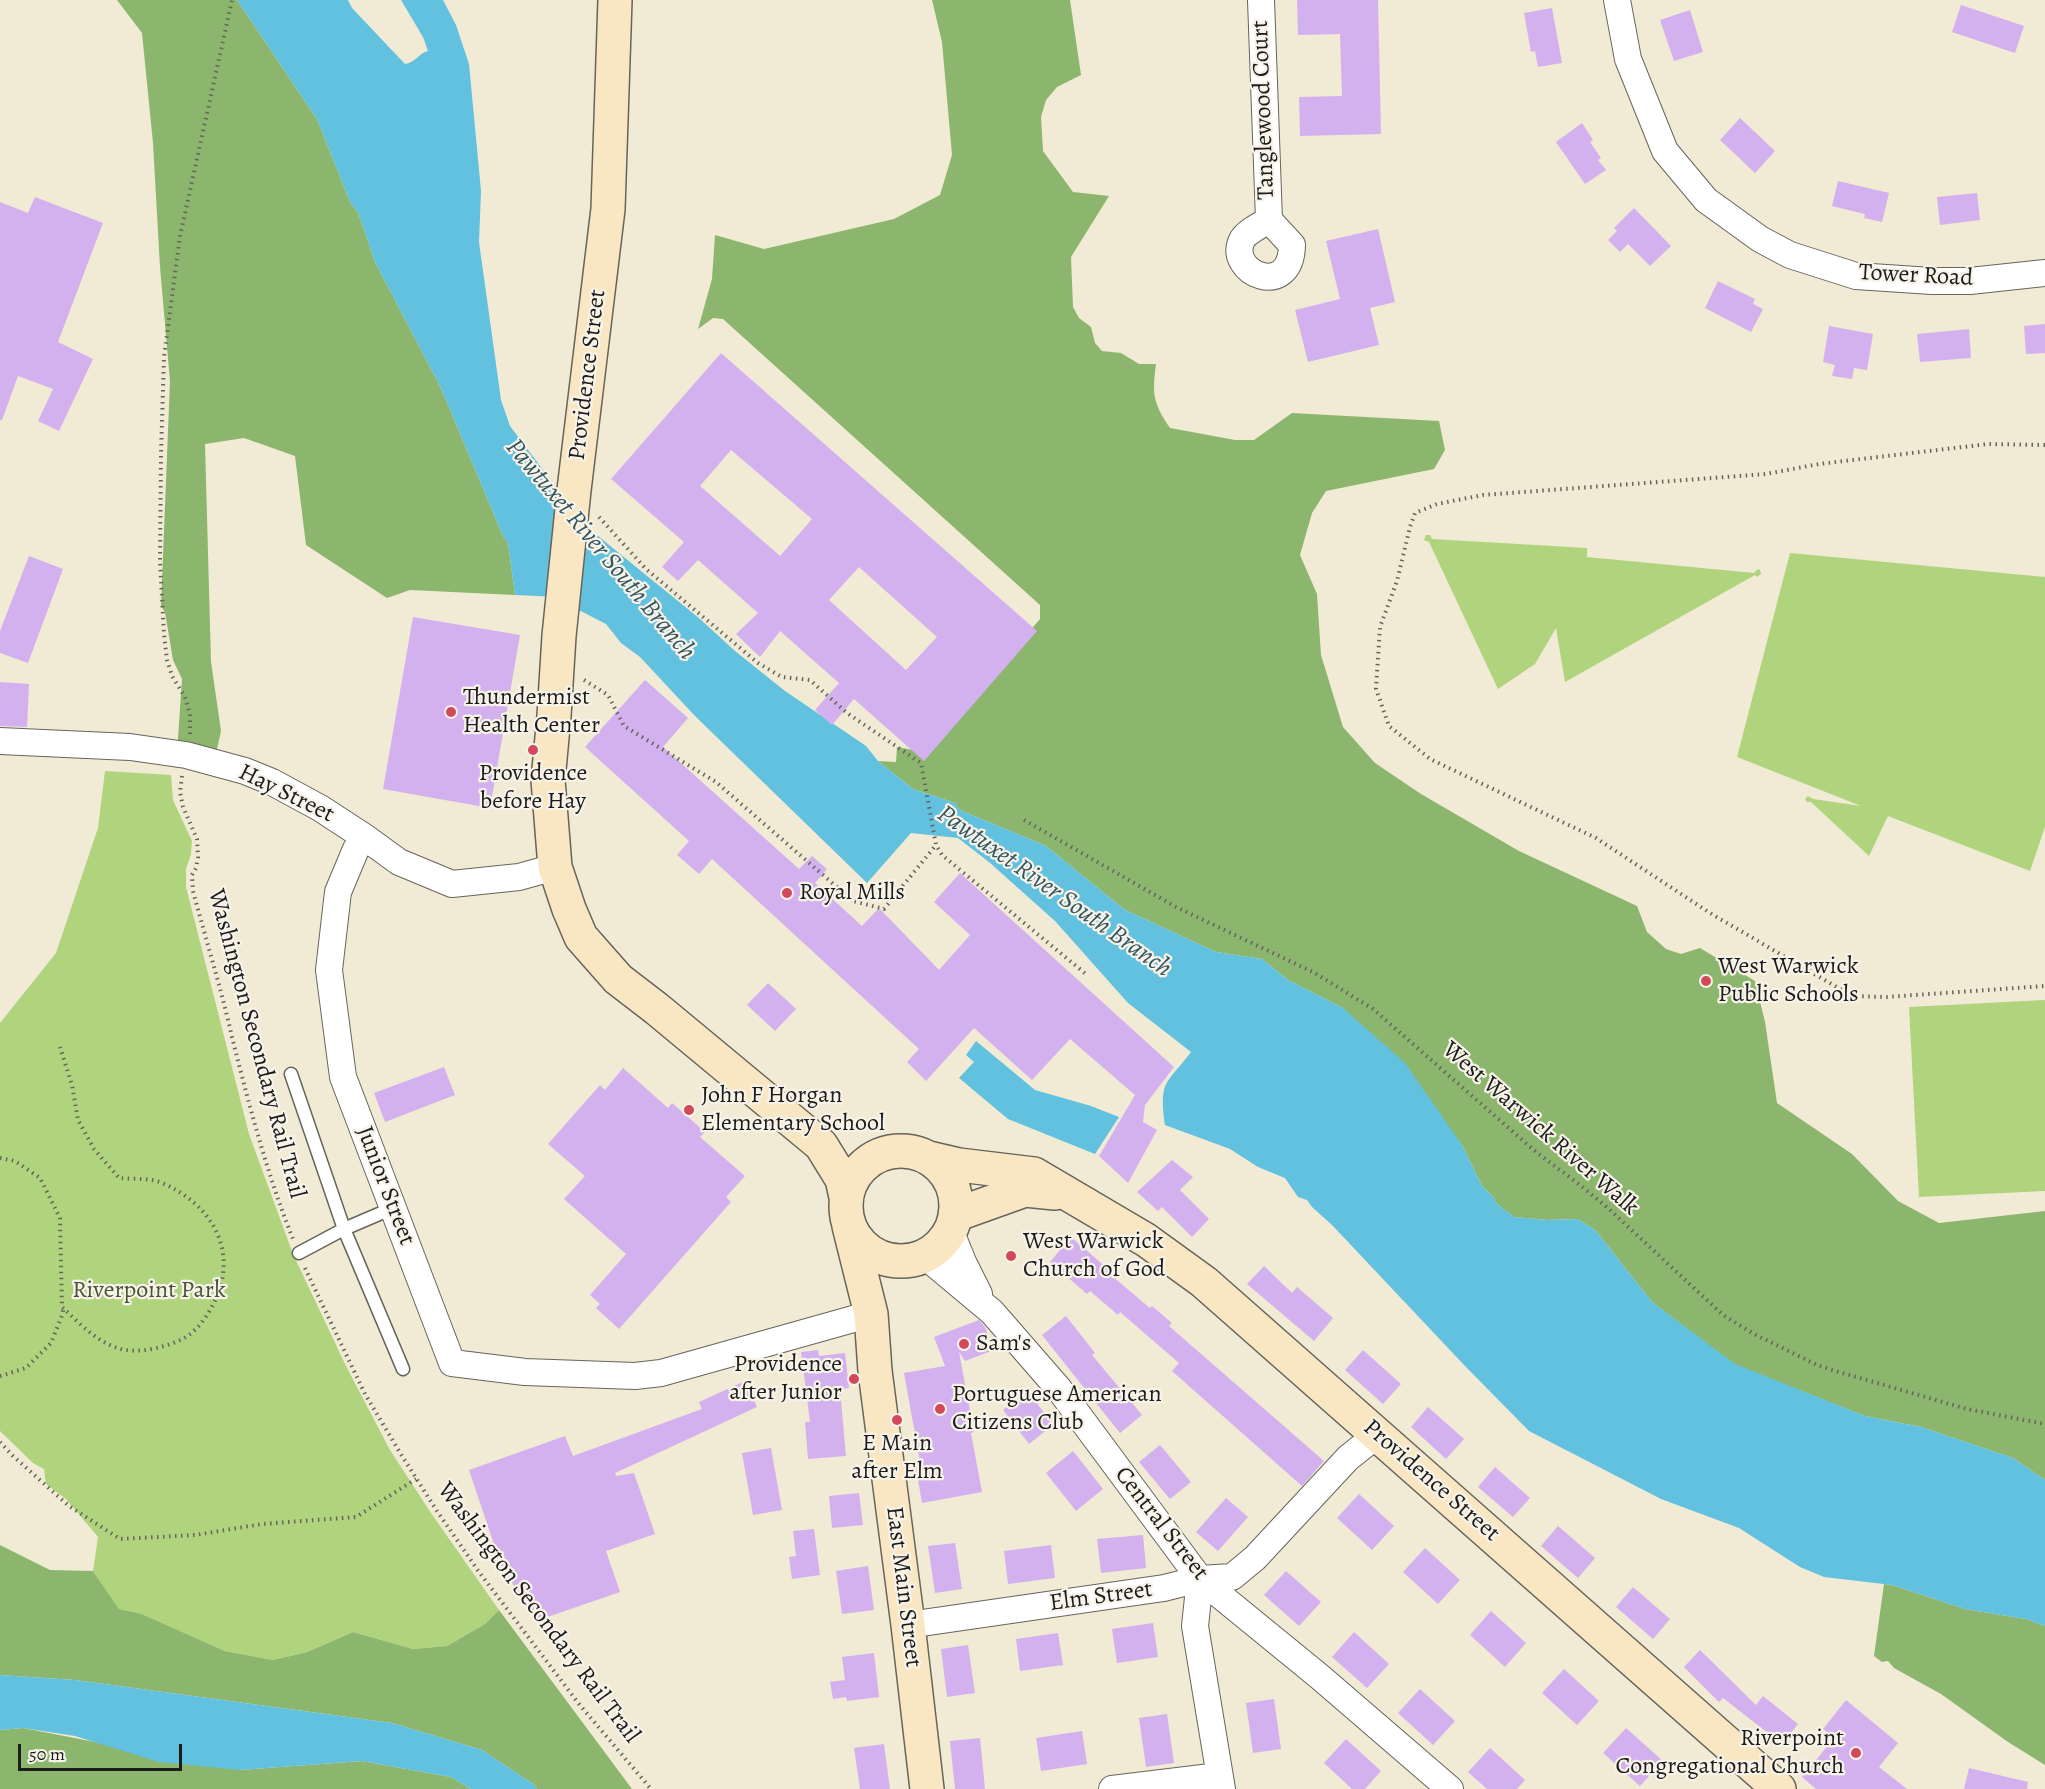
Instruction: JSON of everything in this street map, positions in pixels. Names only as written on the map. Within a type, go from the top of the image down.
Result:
[{"type":"main road","name":"Providence Street","points":[[555,867],[548,790],[550,750],[574,490],[608,209],[615,0]]},
{"type":"main road","points":[[555,867],[569,909],[582,937],[618,979],[820,1145],[842,1179],[847,1211],[858,1242],[872,1254],[890,1261],[917,1259],[940,1245],[953,1223],[955,1199],[951,1183],[929,1158],[907,1152],[885,1153],[820,1145]]},
{"type":"main road","points":[[847,1211],[850,1182],[859,1169],[871,1159],[885,1153]]},
{"type":"main road","name":"Providence Street","points":[[929,1158],[959,1165],[1034,1174],[1146,1240],[1204,1281],[1779,1789]]},
{"type":"main road","name":"Providence Street","points":[[953,1223],[1025,1190],[1066,1194]]},
{"type":"main road","name":"East Main Street","points":[[847,1211],[871,1314],[879,1410],[909,1625],[927,1789]]},
{"type":"main road","name":"East Main Street","points":[[871,1314],[879,1288],[917,1259]]},
{"type":"street","name":"Tanglewood Court","points":[[1261,0],[1269,220]]},
{"type":"street","name":"Tower Road","points":[[1617,0],[1628,59],[1665,151],[1706,200],[1760,240],[1790,255],[1856,276],[1970,281],[2045,273]]},
{"type":"street","name":"Hay Street","points":[[0,741],[130,747],[186,755],[245,771],[272,782],[320,808],[399,862],[452,884],[519,877],[555,867]]},
{"type":"street","name":"Junior Street","points":[[366,838],[356,849],[338,892],[329,970],[343,1077],[452,1363],[525,1372],[635,1376],[661,1373],[871,1314]]},
{"type":"street","points":[[953,1223],[963,1262],[983,1302]]},
{"type":"street","points":[[917,1259],[983,1302]]},
{"type":"street","name":"Central Street","points":[[983,1302],[1059,1389],[1200,1579],[1320,1677],[1450,1789]]},
{"type":"street","name":"Elm Street","points":[[909,1625],[1164,1588],[1200,1579],[1232,1577],[1256,1558],[1348,1458],[1378,1434]]},
{"type":"street","points":[[1112,1789],[1220,1782],[1195,1626],[1200,1579]]},
{"type":"lane","points":[[291,1074],[344,1229],[403,1369]]},
{"type":"lane","points":[[299,1253],[344,1229],[393,1208]]},
{"type":"path","name":"Washington Secondary Rail Trail","points":[[232,0],[180,236],[169,311],[162,396],[160,561],[164,634],[166,660],[172,676],[185,697],[190,714],[190,731],[180,792],[183,807],[197,839],[198,857],[192,875],[193,891],[253,1118],[288,1226],[365,1394],[416,1479],[479,1572],[579,1704],[651,1789]]},
{"type":"path","points":[[2045,444],[1988,444],[1819,464],[1766,474],[1483,495],[1437,504],[1415,513],[1410,527],[1397,581],[1380,627],[1376,689],[1389,726],[1430,759],[1596,838],[1710,913],[1852,996],[1886,997],[2045,987]]},
{"type":"path","points":[[574,490],[646,569],[758,663],[783,677],[810,680],[847,713],[921,763],[936,845],[942,855],[1087,975]]},
{"type":"path","points":[[558,650],[608,695],[624,726],[716,782],[853,901],[884,909],[936,845]]},
{"type":"path","name":"West Warwick River Walk","points":[[1024,820],[1176,907],[1316,973],[1373,1008],[1536,1152],[1609,1209],[1723,1315],[1754,1334],[1817,1365],[1839,1372],[1967,1409],[2045,1424]]},
{"type":"path","points":[[60,1047],[72,1084],[78,1120],[94,1149],[119,1178],[158,1182],[189,1198],[204,1212],[219,1235],[225,1267],[219,1295],[202,1323],[181,1342],[143,1352],[113,1347],[87,1329],[63,1307]]},
{"type":"path","points":[[0,1158],[15,1161],[40,1178],[60,1218],[63,1307],[63,1313],[51,1342],[26,1368],[0,1376]]},
{"type":"path","points":[[0,1442],[69,1506],[120,1539],[195,1535],[262,1524],[356,1517],[416,1479]]},
{"type":"green space","points":[[117,0],[237,0],[317,119],[351,204],[358,212],[375,262],[440,386],[503,536],[508,543],[515,595],[410,590],[387,598],[306,545],[295,456],[244,438],[205,444],[211,662],[221,731],[214,763],[177,753],[182,679],[173,660],[165,612],[161,606],[170,381],[160,267],[153,143],[142,33]]},
{"type":"green space","points":[[932,0],[1070,0],[1081,75],[1057,87],[1046,100],[1041,117],[1043,151],[1073,192],[1109,196],[1071,257],[1073,307],[1079,318],[1091,327],[1095,343],[1102,351],[1121,353],[1139,364],[1156,364],[1155,398],[1170,428],[1235,440],[1254,440],[1292,413],[1439,421],[1445,450],[1434,469],[1326,491],[1312,513],[1300,555],[1317,594],[1321,655],[1343,727],[1375,763],[1421,794],[1519,851],[1637,906],[1647,932],[1666,949],[1681,954],[1700,948],[1755,981],[1765,1022],[1777,1103],[1852,1154],[1898,1201],[1939,1223],[2045,1211],[2045,1480],[2013,1458],[1921,1427],[1865,1416],[1735,1365],[1652,1302],[1596,1231],[1578,1219],[1548,1220],[1514,1217],[1498,1205],[1482,1186],[1462,1145],[1343,1008],[1288,980],[1262,959],[1216,952],[1125,910],[1046,846],[960,810],[955,803],[913,789],[878,761],[896,762],[897,747],[913,750],[943,730],[1040,619],[1040,605],[723,319],[713,318],[698,329],[712,279],[715,235],[764,249],[894,219],[940,195],[952,155],[942,42]]},
{"type":"green space","points":[[1426,535],[1430,535],[1432,539],[1587,548],[1587,557],[1754,573],[1758,569],[1761,574],[1757,577],[1755,575],[1565,682],[1556,628],[1535,664],[1498,689],[1429,542],[1424,540]]},
{"type":"green space","points":[[1790,553],[2045,577],[2045,827],[2030,871],[1888,816],[1869,856],[1805,799],[1808,796],[1813,799],[1861,806],[1737,757]]},
{"type":"green space","name":"Riverpoint Park","points":[[105,771],[171,775],[173,800],[192,841],[186,869],[186,887],[249,1134],[293,1254],[346,1366],[390,1450],[499,1610],[485,1624],[447,1646],[413,1649],[353,1632],[307,1652],[273,1660],[225,1651],[141,1615],[119,1609],[93,1571],[98,1537],[66,1499],[46,1484],[44,1469],[33,1463],[0,1431],[0,1023],[56,953],[98,828]]},
{"type":"green space","points":[[2045,1000],[2045,1191],[1919,1197],[1909,1007]]},
{"type":"green space","points":[[0,1545],[50,1570],[93,1571],[119,1609],[141,1614],[225,1651],[273,1660],[307,1652],[353,1632],[413,1649],[447,1646],[485,1624],[499,1610],[632,1789],[537,1789],[482,1750],[392,1723],[75,1680],[0,1675]]},
{"type":"green space","points":[[1884,1584],[1965,1609],[2026,1619],[2045,1626],[2045,1765],[2008,1742],[1941,1694],[1894,1668],[1888,1661],[1882,1662],[1874,1656]]},
{"type":"green space","points":[[23,1728],[240,1770],[362,1761],[451,1777],[471,1789],[0,1789],[0,1730]]},
{"type":"water","name":"Pawtuxet River South Branch","points":[[237,0],[348,0],[352,8],[405,64],[428,51],[423,37],[401,0],[443,0],[456,25],[469,64],[481,191],[479,242],[501,400],[510,426],[568,503],[576,518],[785,691],[866,746],[878,761],[913,789],[955,803],[960,810],[1046,846],[1125,910],[1216,952],[1262,959],[1288,980],[1343,1008],[1405,1063],[1462,1145],[1482,1186],[1498,1205],[1514,1217],[1548,1220],[1578,1219],[1596,1231],[1652,1302],[1735,1364],[1865,1416],[1921,1427],[2013,1458],[2045,1480],[2045,1626],[2026,1619],[1965,1609],[1892,1585],[1824,1577],[1800,1567],[1739,1528],[1661,1499],[1529,1431],[1332,1225],[1307,1200],[1298,1197],[1285,1178],[1258,1167],[1230,1149],[1165,1125],[1163,1099],[1166,1084],[1191,1052],[1128,1003],[1055,921],[989,862],[958,838],[911,833],[867,883],[695,716],[640,657],[621,643],[606,624],[571,606],[560,597],[515,595],[508,543],[503,536],[440,386],[375,262],[358,212],[351,204],[317,119]]},
{"type":"water","points":[[976,1041],[1035,1090],[1091,1106],[1119,1117],[1095,1154],[1008,1119],[959,1078],[974,1062],[966,1055]]},
{"type":"water","points":[[0,1675],[75,1680],[392,1723],[482,1750],[537,1789],[471,1789],[451,1777],[362,1761],[240,1770],[159,1762],[75,1736],[23,1728],[0,1730]]},
{"type":"building","points":[[1297,0],[1378,0],[1381,134],[1300,136],[1299,97],[1342,96],[1340,34],[1298,35]]},
{"type":"building","points":[[1961,5],[2024,26],[2015,53],[1952,32]]},
{"type":"building","points":[[1552,8],[1562,63],[1538,67],[1535,51],[1531,52],[1524,13]]},
{"type":"building","points":[[1690,10],[1703,52],[1674,61],[1660,20]]},
{"type":"building","points":[[1740,118],[1775,151],[1755,173],[1720,140]]},
{"type":"building","points":[[1582,123],[1593,140],[1590,142],[1601,158],[1598,160],[1606,170],[1585,184],[1556,142]]},
{"type":"building","points":[[1838,181],[1889,193],[1882,222],[1864,218],[1865,214],[1832,206]]},
{"type":"building","points":[[1977,193],[1980,220],[1940,225],[1937,197]]},
{"type":"building","points":[[35,197],[103,223],[58,342],[93,359],[59,431],[38,421],[53,389],[18,376],[2,420],[0,420],[0,202],[28,213]]},
{"type":"building","points":[[1634,208],[1671,246],[1650,266],[1628,244],[1620,252],[1608,240],[1617,231],[1614,228]]},
{"type":"building","points":[[1378,229],[1395,302],[1370,308],[1379,345],[1308,362],[1295,310],[1340,299],[1326,241]]},
{"type":"building","points":[[1718,281],[1755,299],[1753,304],[1763,309],[1751,332],[1705,308]]},
{"type":"building","points":[[2045,324],[2045,353],[2026,354],[2024,326]]},
{"type":"building","points":[[1829,326],[1873,334],[1867,370],[1854,368],[1852,379],[1832,376],[1835,365],[1823,362]]},
{"type":"building","points":[[1969,329],[1971,358],[1920,362],[1917,334]]},
{"type":"building","points":[[721,353],[1037,631],[924,761],[854,699],[832,725],[815,710],[839,683],[780,631],[760,657],[736,634],[758,613],[698,560],[678,581],[662,567],[684,542],[611,479]],"holes":[[[731,450],[812,519],[780,556],[700,486]],[[859,567],[937,637],[906,670],[829,600]]]},
{"type":"building","points":[[29,556],[63,569],[28,663],[0,653],[0,631]]},
{"type":"building","name":"Thundermist Health Center","points":[[413,617],[520,635],[490,808],[383,789]]},
{"type":"building","name":"Royal Mills","points":[[645,680],[688,718],[663,747],[799,869],[812,856],[827,869],[815,883],[862,926],[879,908],[939,970],[970,935],[934,902],[960,873],[1174,1067],[1145,1105],[1143,1122],[1157,1130],[1128,1183],[1099,1156],[1135,1095],[1070,1039],[1032,1080],[974,1028],[926,1081],[907,1062],[919,1049],[712,859],[699,874],[677,855],[689,841],[585,747]]},
{"type":"building","points":[[0,682],[29,684],[27,727],[0,726]]},
{"type":"building","points":[[768,983],[796,1009],[775,1031],[747,1005]]},
{"type":"building","points":[[444,1067],[455,1095],[385,1122],[374,1093]]},
{"type":"building","points":[[623,1068],[668,1108],[672,1103],[705,1132],[700,1137],[745,1176],[726,1197],[731,1202],[619,1329],[596,1308],[600,1304],[590,1295],[626,1254],[564,1199],[585,1176],[548,1144],[600,1085],[605,1090]]},
{"type":"building","points":[[1172,1160],[1193,1177],[1180,1190],[1209,1219],[1192,1237],[1162,1207],[1158,1211],[1137,1192]]},
{"type":"building","points":[[1071,1237],[1108,1269],[1106,1271],[1150,1308],[1152,1306],[1172,1323],[1169,1326],[1324,1461],[1302,1486],[1172,1371],[1179,1363],[1120,1312],[1118,1315],[1090,1291],[1087,1294],[1050,1262]]},
{"type":"building","points":[[1264,1266],[1292,1293],[1297,1287],[1333,1318],[1314,1341],[1247,1284]]},
{"type":"building","points":[[1066,1316],[1095,1353],[1092,1355],[1142,1415],[1120,1433],[1042,1335]]},
{"type":"building","points":[[979,1320],[985,1327],[994,1350],[965,1361],[959,1352],[974,1432],[971,1433],[982,1492],[922,1503],[916,1468],[921,1467],[904,1373],[945,1366],[934,1337]]},
{"type":"building","points":[[818,1350],[819,1356],[845,1353],[849,1388],[840,1389],[846,1456],[808,1459],[805,1422],[810,1422],[801,1352]]},
{"type":"building","points":[[1363,1350],[1401,1384],[1383,1404],[1345,1370]]},
{"type":"building","points":[[745,1381],[757,1407],[615,1473],[616,1476],[634,1473],[655,1534],[606,1551],[620,1592],[536,1621],[501,1565],[469,1470],[565,1436],[573,1456],[702,1409],[699,1402]]},
{"type":"building","points":[[1028,1391],[1053,1425],[1029,1444],[1003,1410]]},
{"type":"building","points":[[1428,1407],[1464,1439],[1446,1459],[1411,1427]]},
{"type":"building","points":[[1160,1445],[1191,1482],[1170,1499],[1139,1462]]},
{"type":"building","points":[[771,1448],[782,1510],[753,1515],[742,1453]]},
{"type":"building","points":[[1073,1451],[1103,1489],[1076,1511],[1046,1473]]},
{"type":"building","points":[[1495,1467],[1530,1498],[1513,1517],[1478,1487]]},
{"type":"building","points":[[859,1493],[863,1525],[832,1528],[829,1496]]},
{"type":"building","points":[[1359,1494],[1394,1526],[1372,1550],[1337,1518]]},
{"type":"building","points":[[1226,1498],[1248,1517],[1218,1551],[1196,1532]]},
{"type":"building","points":[[1558,1526],[1595,1558],[1578,1578],[1541,1546]]},
{"type":"building","points":[[814,1529],[820,1575],[792,1579],[789,1557],[796,1556],[793,1531]]},
{"type":"building","points":[[1143,1535],[1146,1568],[1101,1573],[1097,1539]]},
{"type":"building","points":[[955,1543],[962,1589],[935,1593],[928,1546]]},
{"type":"building","points":[[1051,1545],[1055,1578],[1008,1584],[1004,1551]]},
{"type":"building","points":[[1425,1548],[1460,1580],[1438,1604],[1403,1572]]},
{"type":"building","points":[[868,1566],[874,1610],[842,1614],[836,1571]]},
{"type":"building","points":[[1286,1571],[1321,1602],[1299,1626],[1264,1595]]},
{"type":"building","points":[[1633,1587],[1670,1619],[1653,1639],[1616,1607]]},
{"type":"building","points":[[1491,1611],[1526,1643],[1505,1667],[1470,1635]]},
{"type":"building","points":[[1153,1623],[1158,1657],[1117,1663],[1112,1629]]},
{"type":"building","points":[[1354,1632],[1389,1664],[1367,1688],[1332,1657]]},
{"type":"building","points":[[1058,1633],[1063,1665],[1020,1671],[1016,1639]]},
{"type":"building","points":[[968,1645],[975,1693],[947,1697],[941,1649]]},
{"type":"building","points":[[1700,1650],[1756,1705],[1763,1696],[1798,1724],[1782,1744],[1723,1698],[1719,1702],[1684,1667]]},
{"type":"building","points":[[874,1653],[879,1697],[847,1701],[846,1697],[833,1699],[830,1682],[845,1680],[842,1657]]},
{"type":"building","points":[[1564,1669],[1599,1701],[1577,1725],[1542,1693]]},
{"type":"building","points":[[1420,1689],[1455,1721],[1433,1745],[1398,1713]]},
{"type":"building","points":[[1274,1699],[1281,1749],[1253,1753],[1246,1703]]},
{"type":"building","name":"Riverpoint Congregational Church","points":[[1846,1700],[1898,1743],[1879,1767],[1907,1789],[1816,1789],[1802,1777],[1834,1738],[1823,1729]]},
{"type":"building","points":[[1167,1714],[1174,1763],[1146,1767],[1139,1718]]},
{"type":"building","points":[[1626,1728],[1663,1761],[1640,1786],[1603,1753]]},
{"type":"building","points":[[1082,1731],[1087,1764],[1041,1771],[1036,1738]]},
{"type":"building","points":[[980,1738],[985,1789],[955,1789],[950,1741]]},
{"type":"building","points":[[1346,1739],[1381,1771],[1365,1789],[1352,1789],[1324,1763]]},
{"type":"building","points":[[884,1744],[890,1789],[860,1789],[854,1748]]},
{"type":"building","points":[[1490,1748],[1525,1780],[1517,1789],[1487,1789],[1468,1772]]},
{"type":"building","points":[[1969,1768],[2028,1782],[2027,1789],[1964,1789]]},
{"type":"place","name":"Thundermist Health Center","points":[[451,712]]},
{"type":"place","name":"Providence before Hay","points":[[533,750]]},
{"type":"place","name":"Royal Mills","points":[[787,893]]},
{"type":"place","name":"West Warwick Public Schools","points":[[1706,981]]},
{"type":"place","name":"John F Horgan Elementary School","points":[[689,1110]]},
{"type":"place","name":"West Warwick Church of God","points":[[1011,1256]]},
{"type":"place","name":"Sam's","points":[[964,1344]]},
{"type":"place","name":"Providence after Junior","points":[[854,1379]]},
{"type":"place","name":"Portuguese American Citizens Club","points":[[940,1409]]},
{"type":"place","name":"E Main after Elm","points":[[897,1420]]},
{"type":"place","name":"Riverpoint Congregational Church","points":[[1856,1753]]}]
